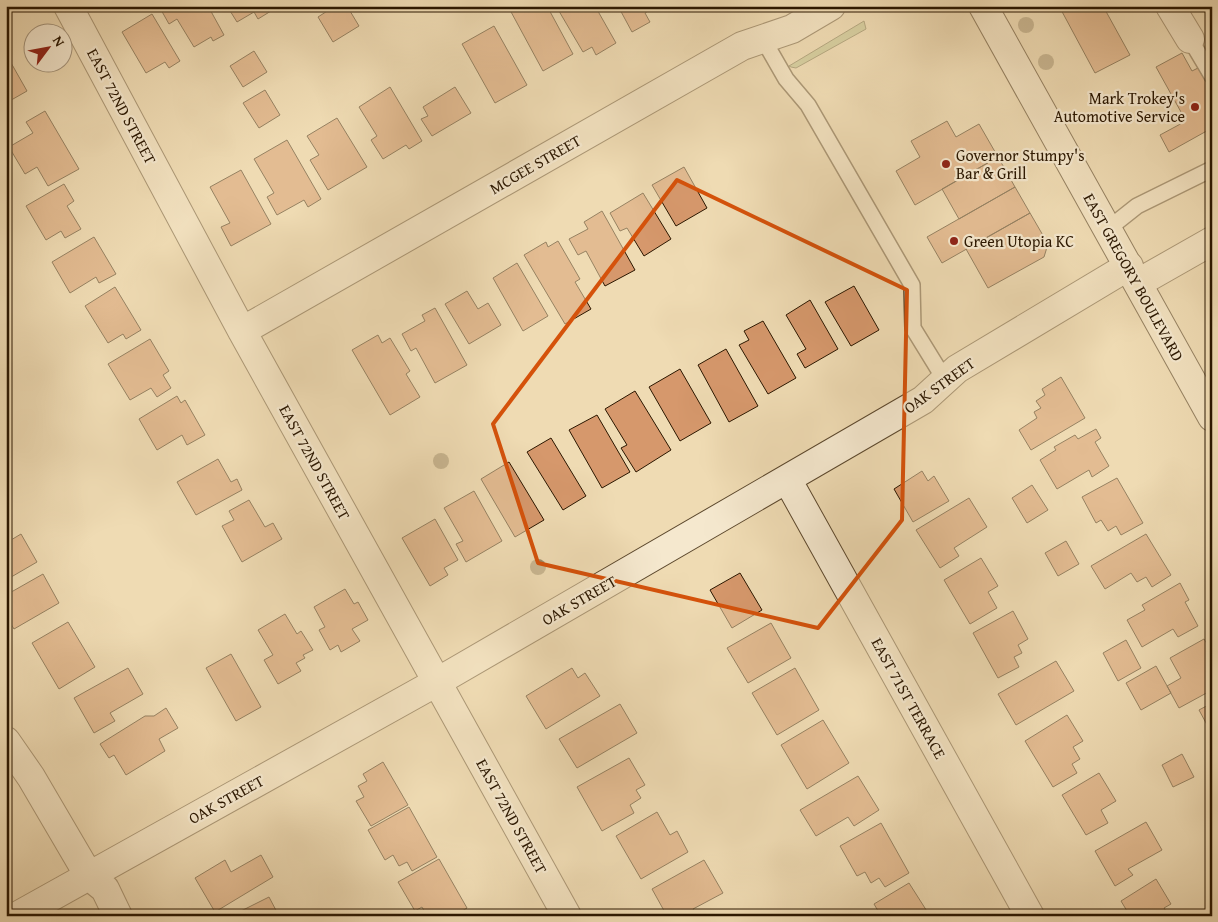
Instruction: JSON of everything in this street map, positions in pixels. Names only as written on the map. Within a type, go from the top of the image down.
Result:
[{"type":"street","name":"EAST 72ND STREET","points":[[68,6],[242,331],[567,916]]},
{"type":"street","name":"MCGEE STREET","points":[[242,331],[742,46],[792,28],[831,6]]},
{"type":"street","name":"EAST GREGORY BOULEVARD","points":[[983,6],[1212,417]]},
{"type":"street","points":[[1170,6],[1190,39]]},
{"type":"street","name":"OAK STREET","points":[[17,916],[437,682],[787,480],[923,400],[957,369],[1133,275],[1212,241]]},
{"type":"street","name":"EAST 71ST TERRACE","points":[[787,480],[1030,916]]},
{"type":"street","points":[[6,741],[31,777],[89,876],[105,889],[118,916]]},
{"type":"lane","points":[[763,38],[786,79],[808,105],[912,285],[913,328],[945,380]]},
{"type":"lane","points":[[1190,39],[1212,76]]},
{"type":"lane","points":[[1108,229],[1137,206],[1212,169]]},
{"type":"highlighted area","points":[[677,180],[907,290],[902,520],[818,628],[538,563],[493,424]]},
{"type":"green space","points":[[864,21],[866,29],[796,68],[789,66]]},
{"type":"building","points":[[163,6],[208,6],[224,35],[213,41],[211,37],[194,47],[177,19],[169,24],[160,8]]},
{"type":"building","points":[[227,6],[268,6],[271,11],[258,19],[254,12],[237,22]]},
{"type":"building","points":[[335,6],[347,6],[359,26],[333,42],[318,17]]},
{"type":"building","points":[[516,6],[547,6],[573,54],[543,71],[510,10]]},
{"type":"building","points":[[556,6],[595,6],[616,43],[596,55],[592,47],[583,52]]},
{"type":"building","points":[[618,6],[655,7],[645,13],[650,22],[632,32]]},
{"type":"building","points":[[1059,6],[1103,6],[1130,55],[1095,73]]},
{"type":"building","points":[[152,14],[180,61],[169,68],[165,62],[146,73],[122,32]]},
{"type":"building","points":[[494,26],[527,85],[495,103],[462,44]]},
{"type":"building","points":[[254,51],[267,72],[243,87],[230,66]]},
{"type":"building","name":"Mark Trokey's Automotive Service","points":[[1182,53],[1192,71],[1198,68],[1212,92],[1212,128],[1169,152],[1160,135],[1186,121],[1156,67]]},
{"type":"building","points":[[6,54],[27,91],[6,103]]},
{"type":"building","points":[[390,87],[422,141],[409,149],[406,145],[383,159],[371,140],[377,136],[359,107]]},
{"type":"building","points":[[455,87],[471,113],[432,136],[421,119],[428,116],[423,107]]},
{"type":"building","points":[[265,90],[280,115],[259,128],[243,103]]},
{"type":"building","points":[[45,111],[79,169],[48,186],[37,167],[25,174],[9,147],[33,133],[26,122]]},
{"type":"building","points":[[337,118],[367,167],[328,190],[310,160],[319,155],[307,136]]},
{"type":"building","name":"Governor Stumpy's Bar & Grill","points":[[947,121],[956,137],[979,124],[998,157],[915,205],[896,171],[920,157],[911,141]]},
{"type":"building","points":[[287,140],[321,199],[308,207],[304,200],[277,215],[267,197],[274,193],[254,159]]},
{"type":"building","points":[[998,157],[1015,187],[959,219],[942,189]]},
{"type":"building","points":[[684,167],[707,208],[676,226],[652,185]]},
{"type":"building","points":[[241,170],[271,224],[231,246],[221,227],[230,223],[210,187]]},
{"type":"building","points":[[64,184],[74,201],[67,206],[81,229],[65,238],[61,231],[46,240],[26,206]]},
{"type":"building","points":[[1015,187],[1030,213],[942,263],[927,237]]},
{"type":"building","points":[[643,193],[671,239],[644,256],[627,228],[620,231],[610,213]]},
{"type":"building","points":[[602,211],[635,270],[605,286],[586,251],[578,255],[569,239],[588,229],[584,222]]},
{"type":"building","points":[[1030,213],[1048,244],[1044,257],[988,288],[966,249]]},
{"type":"building","points":[[94,237],[116,274],[99,283],[96,277],[70,293],[52,262]]},
{"type":"building","points":[[558,241],[580,279],[575,282],[591,309],[565,324],[524,255],[546,242],[548,247]]},
{"type":"building","points":[[517,263],[548,316],[523,331],[493,278]]},
{"type":"building","points":[[854,286],[879,330],[851,346],[825,302]]},
{"type":"building","points":[[115,287],[141,330],[126,339],[123,334],[108,343],[85,306]]},
{"type":"building","points":[[467,291],[478,309],[488,303],[501,325],[469,344],[445,304]]},
{"type":"building","points":[[810,300],[838,349],[805,368],[797,354],[806,349],[786,315]]},
{"type":"building","points":[[435,308],[467,365],[435,383],[416,348],[411,351],[402,334],[425,321],[422,315]]},
{"type":"building","points":[[763,321],[796,378],[768,394],[739,345],[749,340],[744,331]]},
{"type":"building","points":[[378,335],[382,343],[390,338],[410,371],[406,374],[420,397],[390,415],[352,350]]},
{"type":"building","points":[[150,339],[169,371],[163,375],[171,388],[157,397],[151,388],[130,400],[108,364]]},
{"type":"building","points":[[726,349],[758,406],[729,422],[698,365]]},
{"type":"building","points":[[680,369],[711,423],[680,441],[649,387]]},
{"type":"building","points":[[1061,377],[1085,418],[1031,450],[1019,430],[1037,418],[1034,412],[1041,408],[1036,401],[1045,395],[1042,389]]},
{"type":"building","points":[[635,391],[671,450],[636,472],[621,448],[627,445],[605,409]]},
{"type":"building","points":[[177,396],[181,403],[185,400],[205,435],[187,445],[182,435],[157,450],[139,419]]},
{"type":"building","points":[[597,415],[630,472],[602,488],[569,430]]},
{"type":"building","points":[[1096,429],[1101,438],[1095,442],[1109,466],[1092,477],[1089,470],[1057,489],[1040,460],[1056,450],[1054,447],[1075,435],[1078,439]]},
{"type":"building","points":[[551,438],[586,496],[563,510],[527,452]]},
{"type":"building","points":[[218,459],[231,482],[237,479],[242,490],[196,515],[177,482]]},
{"type":"building","points":[[509,462],[544,520],[515,537],[481,479]]},
{"type":"building","points":[[922,471],[928,481],[934,476],[949,501],[913,522],[894,489]]},
{"type":"building","points":[[1117,478],[1143,523],[1121,535],[1116,526],[1108,531],[1101,520],[1096,523],[1082,497]]},
{"type":"building","points":[[1032,485],[1048,510],[1027,523],[1012,498]]},
{"type":"building","points":[[474,491],[502,541],[466,562],[456,544],[463,541],[444,508]]},
{"type":"building","points":[[969,498],[987,527],[954,548],[959,556],[940,568],[916,530]]},
{"type":"building","points":[[249,500],[265,527],[273,523],[282,539],[242,562],[222,526],[234,520],[229,511]]},
{"type":"building","points":[[435,519],[458,560],[444,568],[448,575],[430,586],[402,538]]},
{"type":"building","points":[[21,534],[37,562],[6,580],[6,543]]},
{"type":"building","points":[[1146,534],[1171,575],[1152,587],[1146,577],[1137,582],[1131,573],[1105,589],[1091,566]]},
{"type":"building","points":[[1066,541],[1079,564],[1058,576],[1045,553]]},
{"type":"building","points":[[981,558],[998,586],[988,592],[997,608],[970,624],[944,580]]},
{"type":"building","points":[[740,573],[762,610],[732,628],[710,590]]},
{"type":"building","points":[[43,574],[59,603],[14,629],[6,616],[6,595]]},
{"type":"building","points":[[1180,583],[1189,600],[1185,602],[1198,626],[1178,637],[1173,629],[1142,647],[1127,620],[1145,610],[1142,605]]},
{"type":"building","points":[[345,589],[354,604],[358,602],[368,620],[352,629],[360,641],[341,652],[338,645],[330,650],[319,630],[325,627],[314,607]]},
{"type":"building","points":[[1013,611],[1028,639],[1018,645],[1022,653],[1014,657],[1019,667],[998,678],[973,633]]},
{"type":"building","points":[[285,614],[297,634],[301,631],[313,650],[303,655],[305,658],[296,663],[301,671],[278,684],[264,660],[273,655],[258,630]]},
{"type":"building","points":[[68,622],[95,667],[59,689],[32,643]]},
{"type":"building","points":[[771,623],[791,658],[748,683],[727,648]]},
{"type":"building","points":[[1204,639],[1212,652],[1212,690],[1179,708],[1167,686],[1181,678],[1170,658]]},
{"type":"building","points":[[1126,640],[1141,668],[1118,681],[1103,653]]},
{"type":"building","points":[[231,654],[261,707],[236,721],[206,668]]},
{"type":"building","points":[[1056,661],[1074,691],[1016,725],[998,694]]},
{"type":"building","points":[[1156,666],[1171,693],[1141,710],[1126,683]]},
{"type":"building","points":[[128,668],[143,694],[110,713],[115,721],[94,733],[74,698]]},
{"type":"building","points":[[572,668],[578,678],[585,673],[600,696],[546,729],[526,696]]},
{"type":"building","points":[[795,668],[819,710],[777,735],[752,693]]},
{"type":"building","points":[[1212,703],[1212,734],[1199,710]]},
{"type":"building","points":[[620,704],[637,733],[577,768],[559,739]]},
{"type":"building","points":[[166,708],[178,728],[159,739],[165,751],[126,775],[114,755],[109,758],[100,744],[145,716],[154,716]]},
{"type":"building","points":[[1067,715],[1083,741],[1073,747],[1080,759],[1072,764],[1077,773],[1053,787],[1025,741]]},
{"type":"building","points":[[823,720],[849,763],[807,789],[781,745]]},
{"type":"building","points":[[1182,754],[1194,777],[1173,787],[1162,765]]},
{"type":"building","points":[[629,758],[645,785],[636,790],[641,798],[630,805],[634,813],[602,831],[577,787]]},
{"type":"building","points":[[383,762],[408,805],[371,826],[356,801],[364,797],[358,786],[367,781],[363,774]]},
{"type":"building","points":[[1099,773],[1116,801],[1101,810],[1108,823],[1086,835],[1062,795]]},
{"type":"building","points":[[858,776],[879,810],[854,826],[848,817],[816,836],[800,810]]},
{"type":"building","points":[[409,807],[437,857],[412,871],[407,862],[399,866],[393,855],[385,860],[368,830]]},
{"type":"building","points":[[657,812],[670,835],[677,831],[688,852],[641,879],[616,836]]},
{"type":"building","points":[[1146,822],[1162,850],[1128,869],[1133,875],[1115,886],[1095,851]]},
{"type":"building","points":[[881,823],[909,873],[885,887],[879,878],[871,883],[865,872],[857,876],[840,846]]},
{"type":"building","points":[[261,855],[273,877],[215,912],[195,878],[225,860],[231,872]]},
{"type":"building","points":[[439,859],[467,908],[454,916],[438,916],[437,913],[427,916],[422,907],[415,911],[398,882]]},
{"type":"building","points":[[704,860],[723,893],[693,909],[697,916],[667,916],[652,889]]},
{"type":"building","points":[[1156,879],[1171,904],[1164,908],[1169,916],[1130,916],[1121,901]]},
{"type":"building","points":[[909,883],[930,916],[881,916],[874,904]]},
{"type":"building","points":[[269,897],[279,916],[231,916]]},
{"type":"place","name":"Mark Trokey's Automotive Service","points":[[1195,107]]},
{"type":"place","name":"Governor Stumpy's Bar & Grill","points":[[946,164]]},
{"type":"place","name":"Green Utopia KC","points":[[954,241]]}]
